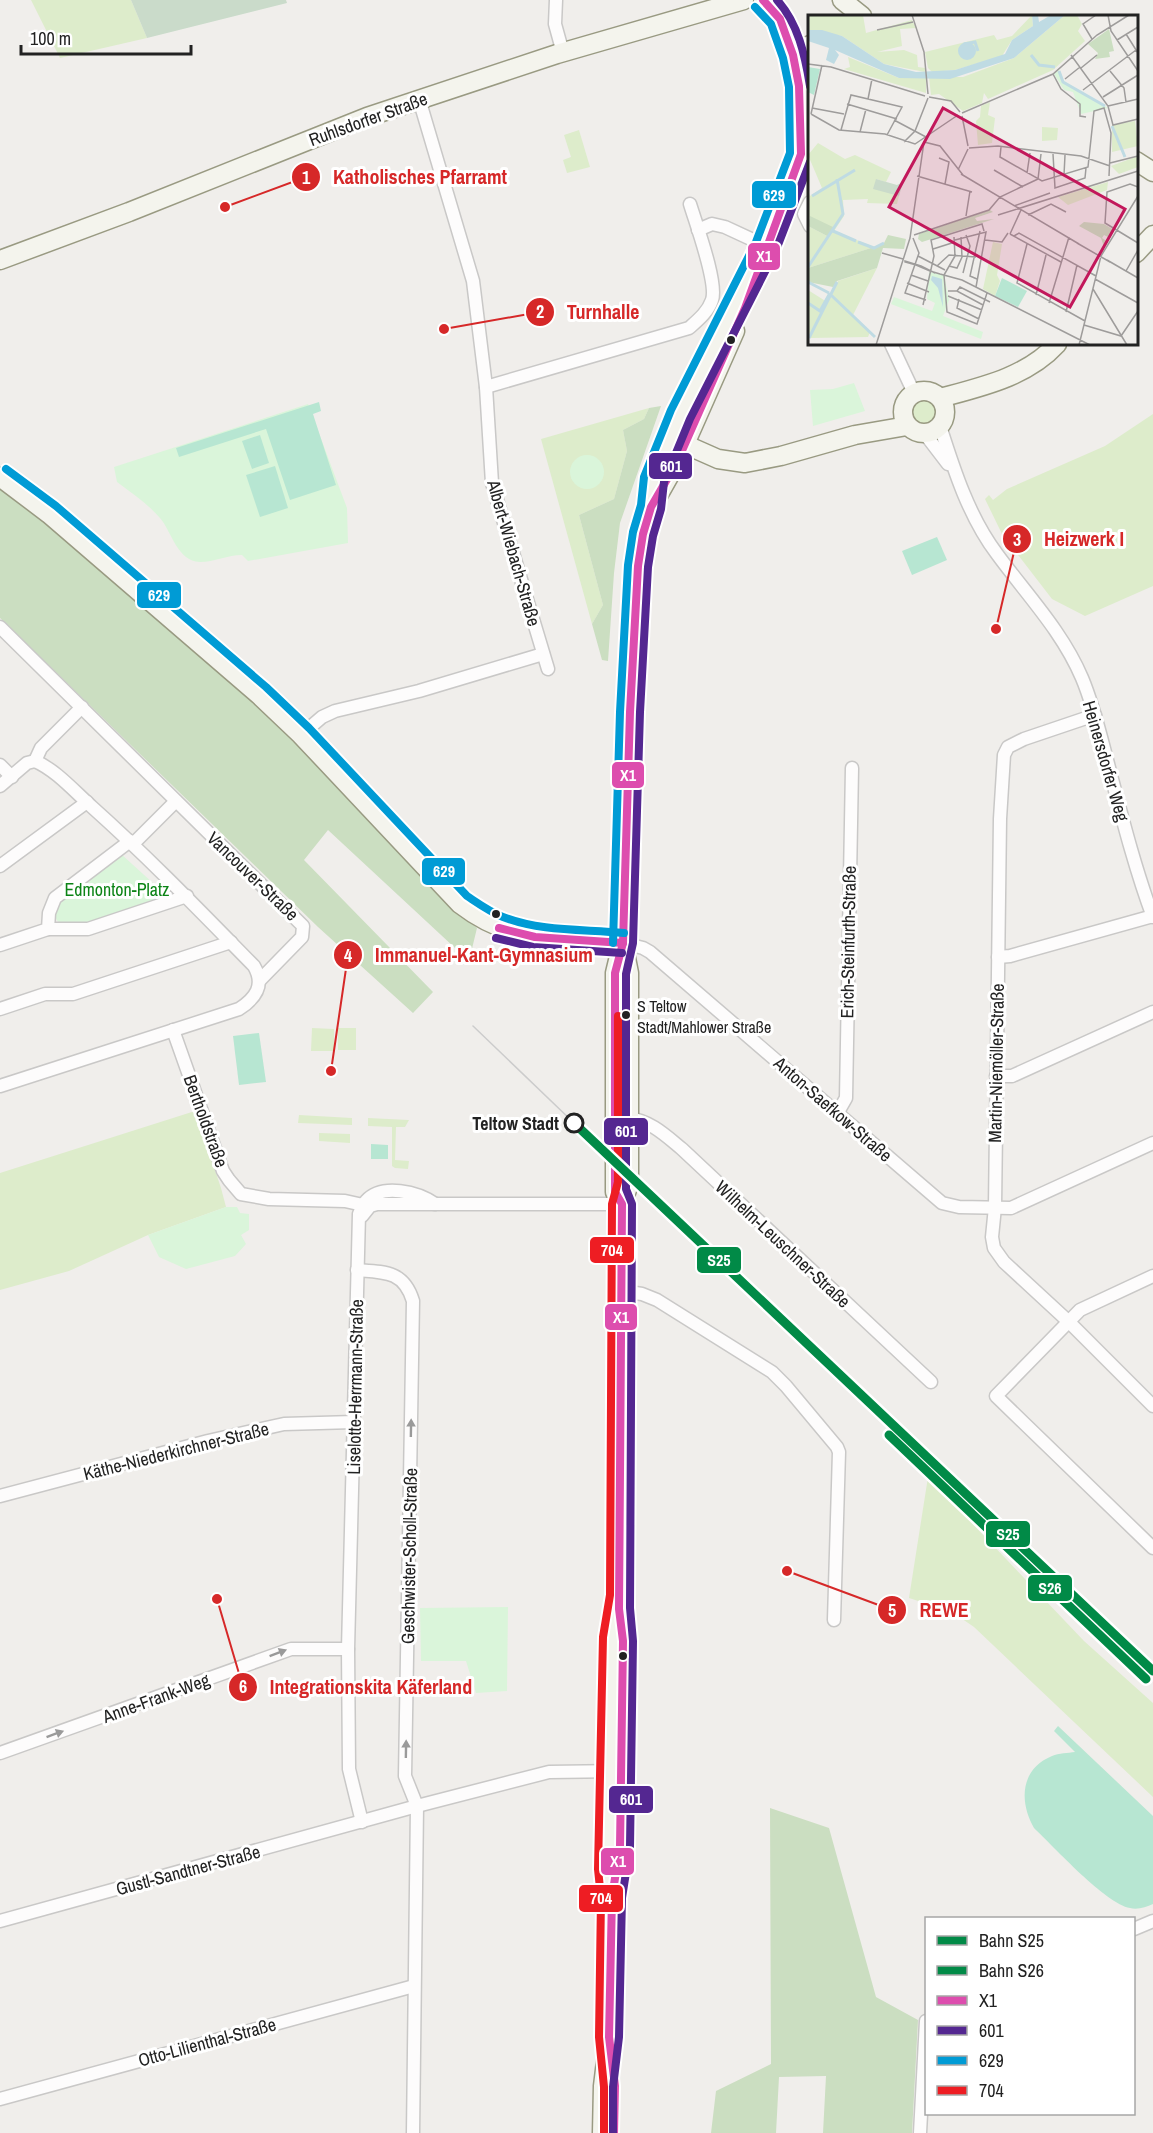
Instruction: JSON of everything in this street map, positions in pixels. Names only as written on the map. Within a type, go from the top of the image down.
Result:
[{"type":"main road","name":"Ruhlsdorfer Straße","points":[[0,260],[129,212],[367,117],[513,71],[563,52],[744,0]]},
{"type":"main road","points":[[622,1178],[614,1103],[615,973],[622,943],[630,711],[638,566],[643,534],[651,507],[665,484],[677,441],[745,308],[801,154],[799,86],[793,55],[780,19],[763,0]]},
{"type":"main road","points":[[842,0],[861,15]]},
{"type":"main road","points":[[793,55],[808,46]]},
{"type":"main road","points":[[1138,152],[1153,159]]},
{"type":"main road","points":[[1138,161],[1153,172]]},
{"type":"main road","points":[[1138,252],[1152,234]]},
{"type":"main road","points":[[937,418],[928,391],[914,393],[905,401],[905,419],[919,433],[937,418],[987,386],[1022,371],[1038,361],[1056,345]]},
{"type":"main road","points":[[677,441],[718,459],[745,463],[781,456],[905,419]]},
{"type":"main road","points":[[0,477],[49,514],[259,694],[302,735],[460,904],[483,920],[504,930],[535,937],[622,943]]},
{"type":"main road","points":[[602,2133],[603,2086],[609,2037],[612,1897],[620,1848],[616,1771],[623,1641],[619,1609],[622,1204],[615,1192],[622,1178],[628,1118],[628,974],[622,943]]},
{"type":"main road","points":[[609,2037],[615,2086],[614,2133]]},
{"type":"street","points":[[556,0],[555,24],[563,52]]},
{"type":"street","name":"Albert-Wiebach-Straße","points":[[419,99],[473,281],[486,387],[492,483],[548,669]]},
{"type":"street","points":[[486,387],[689,328],[702,317],[713,298],[709,266],[690,204]]},
{"type":"street","points":[[808,204],[804,214],[808,222]]},
{"type":"street","points":[[698,230],[712,224],[725,227],[766,246]]},
{"type":"street","points":[[891,345],[914,393]]},
{"type":"street","name":"Heinersdorfer Weg","points":[[937,418],[955,473],[991,544],[1043,611],[1074,660],[1083,679],[1095,715],[1129,844],[1153,917]]},
{"type":"street","name":"Vancouver-Straße","points":[[0,627],[303,926],[302,937],[260,980],[253,999],[239,1009],[173,1030]]},
{"type":"street","points":[[302,735],[322,717],[335,711],[419,691],[543,654]]},
{"type":"street","points":[[35,762],[41,748],[82,707]]},
{"type":"street","name":"Martin-Niemöller-Straße","points":[[1095,715],[1023,739],[1008,747],[1004,755],[1000,819],[995,1207],[992,1224],[994,1248],[1004,1262],[1153,1406]]},
{"type":"street","points":[[0,786],[27,763],[35,762],[44,765],[131,842],[187,896],[254,966],[260,980]]},
{"type":"street","points":[[0,765],[12,777]]},
{"type":"street","name":"Erich-Steinfurth-Straße","points":[[838,1113],[846,1098],[852,768]]},
{"type":"street","points":[[48,929],[49,913],[55,898],[131,842],[176,801]]},
{"type":"street","points":[[0,866],[87,802]]},
{"type":"street","points":[[0,945],[48,929],[88,929],[187,896]]},
{"type":"street","points":[[998,957],[1010,956],[1153,917]]},
{"type":"street","points":[[0,1009],[45,994],[73,994],[231,942]]},
{"type":"street","name":"Anton-Saefkow-Straße","points":[[622,943],[650,952],[942,1203],[959,1207],[1011,1208],[1153,1143]]},
{"type":"street","points":[[996,1076],[1012,1076],[1153,1012]]},
{"type":"street","points":[[0,1086],[173,1030]]},
{"type":"street","name":"Bertholdstraße","points":[[173,1030],[223,1171],[242,1194],[269,1199],[345,1201],[363,1205]]},
{"type":"street","name":"Wilhelm-Leuschner-Straße","points":[[628,1118],[642,1120],[654,1126],[682,1149],[931,1382]]},
{"type":"street","points":[[363,1205],[370,1197],[384,1192],[416,1194],[435,1203]]},
{"type":"street","points":[[359,1222],[364,1211],[377,1204],[622,1204]]},
{"type":"street","name":"Liselotte-Herrmann-Straße","points":[[362,1822],[349,1769],[348,1648],[357,1270],[359,1214],[363,1205]]},
{"type":"street","name":"Geschwister-Scholl-Straße","points":[[357,1270],[380,1271],[400,1278],[409,1287],[413,1300],[405,1776],[417,1806],[413,2133]]},
{"type":"street","points":[[1153,1276],[1080,1310],[996,1396],[1153,1548]]},
{"type":"street","points":[[622,1291],[642,1294],[657,1300],[772,1372],[837,1447],[839,1452],[834,1620]]},
{"type":"street","name":"Käthe-Niederkirchner-Straße","points":[[0,1496],[208,1440],[270,1427],[304,1422],[354,1422]]},
{"type":"street","name":"Anne-Frank-Weg","points":[[0,1753],[291,1648],[348,1648]]},
{"type":"street","name":"Gustl-Sandtner-Straße","points":[[0,1921],[549,1772],[616,1771]]},
{"type":"street","points":[[1135,1929],[1153,1921]]},
{"type":"street","name":"Otto-Lilienthal-Straße","points":[[0,2099],[414,1986]]},
{"type":"street","points":[[920,2133],[925,2040]]},
{"type":"green space","points":[[31,0],[131,0],[147,38],[60,58]]},
{"type":"green space","points":[[131,0],[286,0],[287,3],[147,38]]},
{"type":"green space","points":[[579,130],[590,167],[567,173],[563,160],[571,157],[564,135]]},
{"type":"green space","points":[[854,383],[865,411],[813,426],[810,390],[833,389]]},
{"type":"green space","points":[[924,399],[933,403],[937,412],[933,421],[924,425],[915,421],[911,412],[915,403]]},
{"type":"green space","points":[[319,402],[321,411],[313,414],[336,485],[290,500],[266,429],[179,457],[176,448]]},
{"type":"green space","points":[[308,404],[347,508],[348,543],[248,561],[242,555],[205,562],[192,560],[180,551],[155,513],[117,482],[114,467]]},
{"type":"green space","points":[[661,406],[620,523],[608,661],[602,660],[592,624],[603,605],[579,515],[614,499],[627,451],[623,430],[644,419],[649,408]]},
{"type":"green space","points":[[649,408],[644,419],[623,430],[627,451],[614,499],[579,515],[603,605],[592,624],[541,439]]},
{"type":"green space","points":[[1153,414],[1153,586],[1085,616],[1052,599],[1002,534],[985,499],[989,495],[993,500],[1007,489],[1105,446]]},
{"type":"green space","points":[[260,435],[269,463],[252,469],[242,441]]},
{"type":"green space","points":[[587,455],[599,460],[604,472],[599,484],[587,489],[575,484],[570,472],[575,460]]},
{"type":"green space","points":[[275,466],[288,508],[260,517],[246,475]]},
{"type":"green space","points":[[0,485],[252,702],[477,928],[469,961],[328,830],[304,860],[433,992],[413,1013],[318,927],[0,618]]},
{"type":"green space","points":[[937,537],[947,560],[912,575],[902,551]]},
{"type":"green space","name":"Edmonton-Platz","points":[[121,854],[165,894],[165,898],[97,921],[71,925],[58,921],[54,912],[62,898]]},
{"type":"green space","points":[[312,1028],[334,1029],[334,1051],[311,1051]]},
{"type":"green space","points":[[338,1028],[356,1028],[356,1050],[338,1050]]},
{"type":"green space","points":[[259,1033],[266,1082],[239,1085],[233,1036]]},
{"type":"green space","points":[[195,1111],[226,1207],[148,1235],[69,1271],[0,1290],[0,1173]]},
{"type":"green space","points":[[299,1115],[352,1118],[352,1125],[298,1123]]},
{"type":"green space","points":[[368,1118],[409,1120],[405,1127],[396,1127],[395,1160],[409,1161],[408,1169],[392,1166],[392,1127],[368,1126]]},
{"type":"green space","points":[[319,1133],[350,1134],[350,1143],[319,1141]]},
{"type":"green space","points":[[371,1144],[388,1145],[388,1159],[371,1159]]},
{"type":"green space","points":[[226,1207],[237,1207],[240,1213],[249,1214],[249,1230],[241,1235],[246,1244],[235,1256],[186,1269],[159,1257],[148,1235]]},
{"type":"green space","points":[[928,1477],[1084,1641],[1153,1703],[1153,1797],[974,1627],[952,1612],[909,1598]]},
{"type":"green space","points":[[508,1607],[507,1691],[476,1693],[466,1661],[421,1661],[420,1608]]},
{"type":"green space","points":[[1058,1726],[1153,1816],[1153,1904],[1133,1909],[1120,1904],[1080,1874],[1034,1828],[1026,1808],[1025,1787],[1028,1778],[1041,1762],[1055,1755],[1075,1752],[1054,1731]]},
{"type":"green space","points":[[770,1808],[829,1828],[876,1997],[918,2020],[912,2133],[823,2133],[826,2076],[779,2077],[776,2133],[711,2133],[716,2091],[771,2064]]},
{"type":"tram line","points":[[473,1026],[574,1123]]},
{"type":"rail line","name":"S25","points":[[574,1123],[1153,1671]]},
{"type":"rail line","name":"S26","points":[[889,1435],[1146,1679]]},
{"type":"transit line","name":"X1","points":[[614,2133],[615,2086],[609,2037],[612,1897],[620,1847],[623,1641],[619,1609],[622,1204],[615,1192],[615,973],[623,943],[630,712],[638,566],[643,534],[651,507],[677,462],[745,308],[801,154],[799,86],[793,55],[780,19],[763,0]]},
{"type":"transit line","name":"601","points":[[777,0],[795,29],[803,51],[808,76]]},
{"type":"transit line","name":"629","points":[[613,943],[620,712],[628,565],[633,532],[641,505],[644,477],[671,410],[756,242],[790,153],[789,87],[783,58],[771,24],[755,7]]},
{"type":"transit line","name":"601","points":[[613,2133],[613,2087],[619,2037],[622,1898],[630,1847],[633,1641],[630,1608],[632,1204],[626,1189],[626,974],[633,943],[640,712],[648,567],[653,536],[661,509],[664,482],[690,419],[776,250],[808,167]]},
{"type":"transit line","name":"629","points":[[6,469],[56,506],[266,687],[309,728],[467,896],[494,913],[518,922],[548,928],[624,933]]},
{"type":"transit line","name":"X1","points":[[499,928],[535,937],[623,943]]},
{"type":"transit line","name":"601","points":[[496,938],[533,947],[622,953]]},
{"type":"transit line","name":"704","points":[[604,2133],[604,2087],[599,2037],[601,1898],[598,1869],[603,1637],[610,1595],[612,1204],[618,1182],[618,1016]]},
{"type":"place","name":"Katholisches Pfarramt","points":[[225,207]]},
{"type":"place","name":"Turnhalle","points":[[444,329]]},
{"type":"place","name":"Heizwerk I","points":[[996,629]]},
{"type":"place","name":"S Teltow Stadt/Mahlower Straße","points":[[626,1015]]},
{"type":"place","name":"Immanuel-Kant-Gymnasium","points":[[331,1071]]},
{"type":"place","name":"Teltow Stadt","points":[[574,1123]]},
{"type":"place","name":"REWE","points":[[787,1571]]},
{"type":"place","name":"Integrationskita Käferland","points":[[217,1599]]}]
